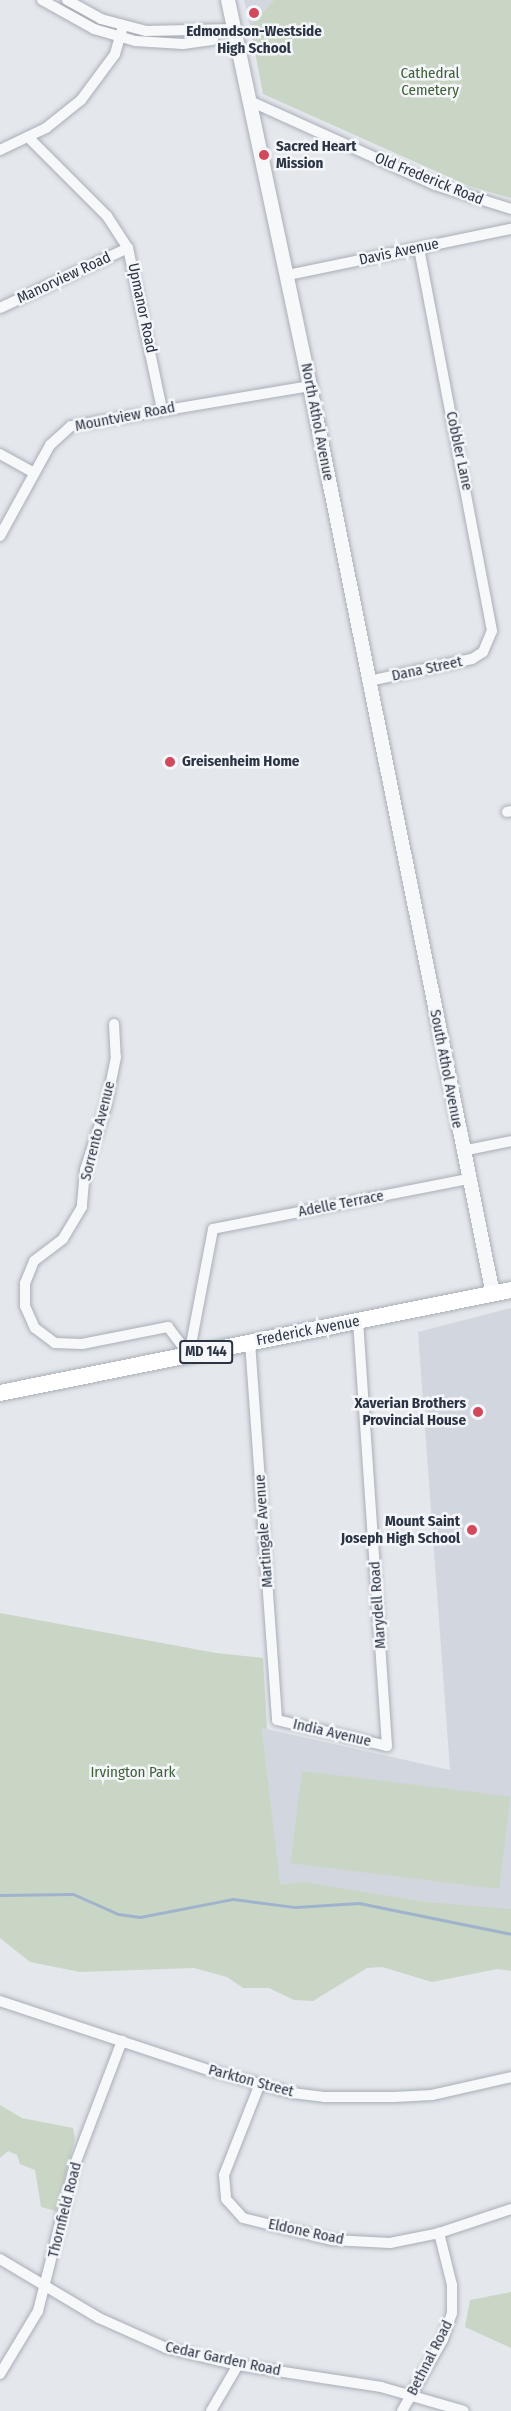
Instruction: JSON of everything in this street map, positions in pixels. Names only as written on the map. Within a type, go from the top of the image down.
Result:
[{"type":"main road","name":"Frederick Avenue","points":[[0,1393],[511,1290]]},
{"type":"street","points":[[42,0],[85,25],[120,38],[183,44],[212,40],[217,31]]},
{"type":"street","points":[[67,0],[123,26],[157,32],[234,29]]},
{"type":"street","name":"North Athol Avenue","points":[[228,0],[288,275],[402,844]]},
{"type":"street","points":[[0,150],[28,137],[63,115],[88,92],[115,54],[123,26]]},
{"type":"street","name":"Old Frederick Road","points":[[250,101],[435,185],[511,209]]},
{"type":"street","name":"Upmanor Road","points":[[28,137],[106,216],[128,248],[162,409]]},
{"type":"street","name":"Davis Avenue","points":[[288,275],[511,229]]},
{"type":"street","name":"Manorview Road","points":[[0,308],[128,248]]},
{"type":"street","name":"Cobbler Lane","points":[[418,248],[493,620],[483,652]]},
{"type":"street","name":"Mountview Road","points":[[0,536],[50,445],[71,426],[310,386]]},
{"type":"street","points":[[0,454],[34,473]]},
{"type":"street","name":"Dana Street","points":[[369,681],[461,663],[483,652]]},
{"type":"street","name":"South Athol Avenue","points":[[402,844],[462,1151],[493,1294]]},
{"type":"street","name":"Sorrento Avenue","points":[[114,1024],[116,1057],[106,1106],[85,1170],[82,1207],[71,1229],[34,1261],[25,1283],[25,1306],[35,1328],[55,1343],[82,1344],[168,1328],[189,1355]]},
{"type":"street","points":[[462,1151],[511,1141]]},
{"type":"street","name":"Adelle Terrace","points":[[189,1355],[213,1229],[468,1179]]},
{"type":"street","name":"Marydell Road","points":[[357,1321],[387,1746]]},
{"type":"street","name":"Martingale Avenue","points":[[250,1342],[277,1720]]},
{"type":"street","name":"India Avenue","points":[[277,1720],[387,1746]]},
{"type":"street","name":"Parkton Street","points":[[0,2001],[259,2086],[324,2097],[432,2095],[511,2077]]},
{"type":"street","name":"Thornfield Road","points":[[0,2374],[29,2331],[46,2287],[75,2163],[122,2041]]},
{"type":"street","name":"Eldone Road","points":[[259,2086],[224,2175],[226,2199],[243,2218],[332,2240],[390,2243],[439,2233],[511,2209]]},
{"type":"street","name":"Bethnal Road","points":[[402,2411],[443,2339],[452,2313],[452,2285],[439,2233]]},
{"type":"street","name":"Cedar Garden Road","points":[[0,2259],[132,2334],[166,2348],[238,2365],[412,2394],[464,2411]]},
{"type":"street","points":[[210,2411],[238,2365]]},
{"type":"shaded area","name":"Edmondson-Westside High School","points":[[244,0],[274,0],[250,26]]},
{"type":"shaded area","name":"Mount Saint Joseph High School","points":[[511,1308],[511,1916],[280,1892],[262,1728],[450,1770],[418,1332]]},
{"type":"green space","name":"Cathedral Cemetery","points":[[274,0],[511,0],[511,198],[469,186],[263,94],[250,26]]},
{"type":"green space","name":"Irvington Park","points":[[0,1613],[216,1653],[263,1658],[267,1729],[262,1728],[280,1885],[304,1882],[426,1902],[511,1909],[511,1971],[497,1969],[432,1982],[382,1967],[367,1968],[313,2001],[294,2000],[269,1988],[243,1988],[227,1977],[194,1968],[80,1972],[30,1962],[0,1938]]},
{"type":"green space","points":[[302,1771],[510,1797],[499,1889],[291,1863]]},
{"type":"green space","points":[[0,2105],[22,2118],[73,2128],[75,2139],[56,2211],[41,2207],[35,2170],[20,2164],[17,2155],[8,2151],[0,2158]]},
{"type":"green space","points":[[511,2292],[511,2348],[465,2327],[470,2300]]},
{"type":"waterway","points":[[0,1895],[73,1894],[118,1914],[140,1917],[233,1899],[295,1907],[359,1903],[511,1934]]},
{"type":"place","name":"Edmondson-Westside High School","points":[[254,13]]},
{"type":"place","name":"Sacred Heart Mission","points":[[264,155]]},
{"type":"place","name":"Greisenheim Home","points":[[170,762]]},
{"type":"place","name":"Xaverian Brothers Provincial House","points":[[478,1412]]},
{"type":"place","name":"Mount Saint Joseph High School","points":[[472,1530]]}]
